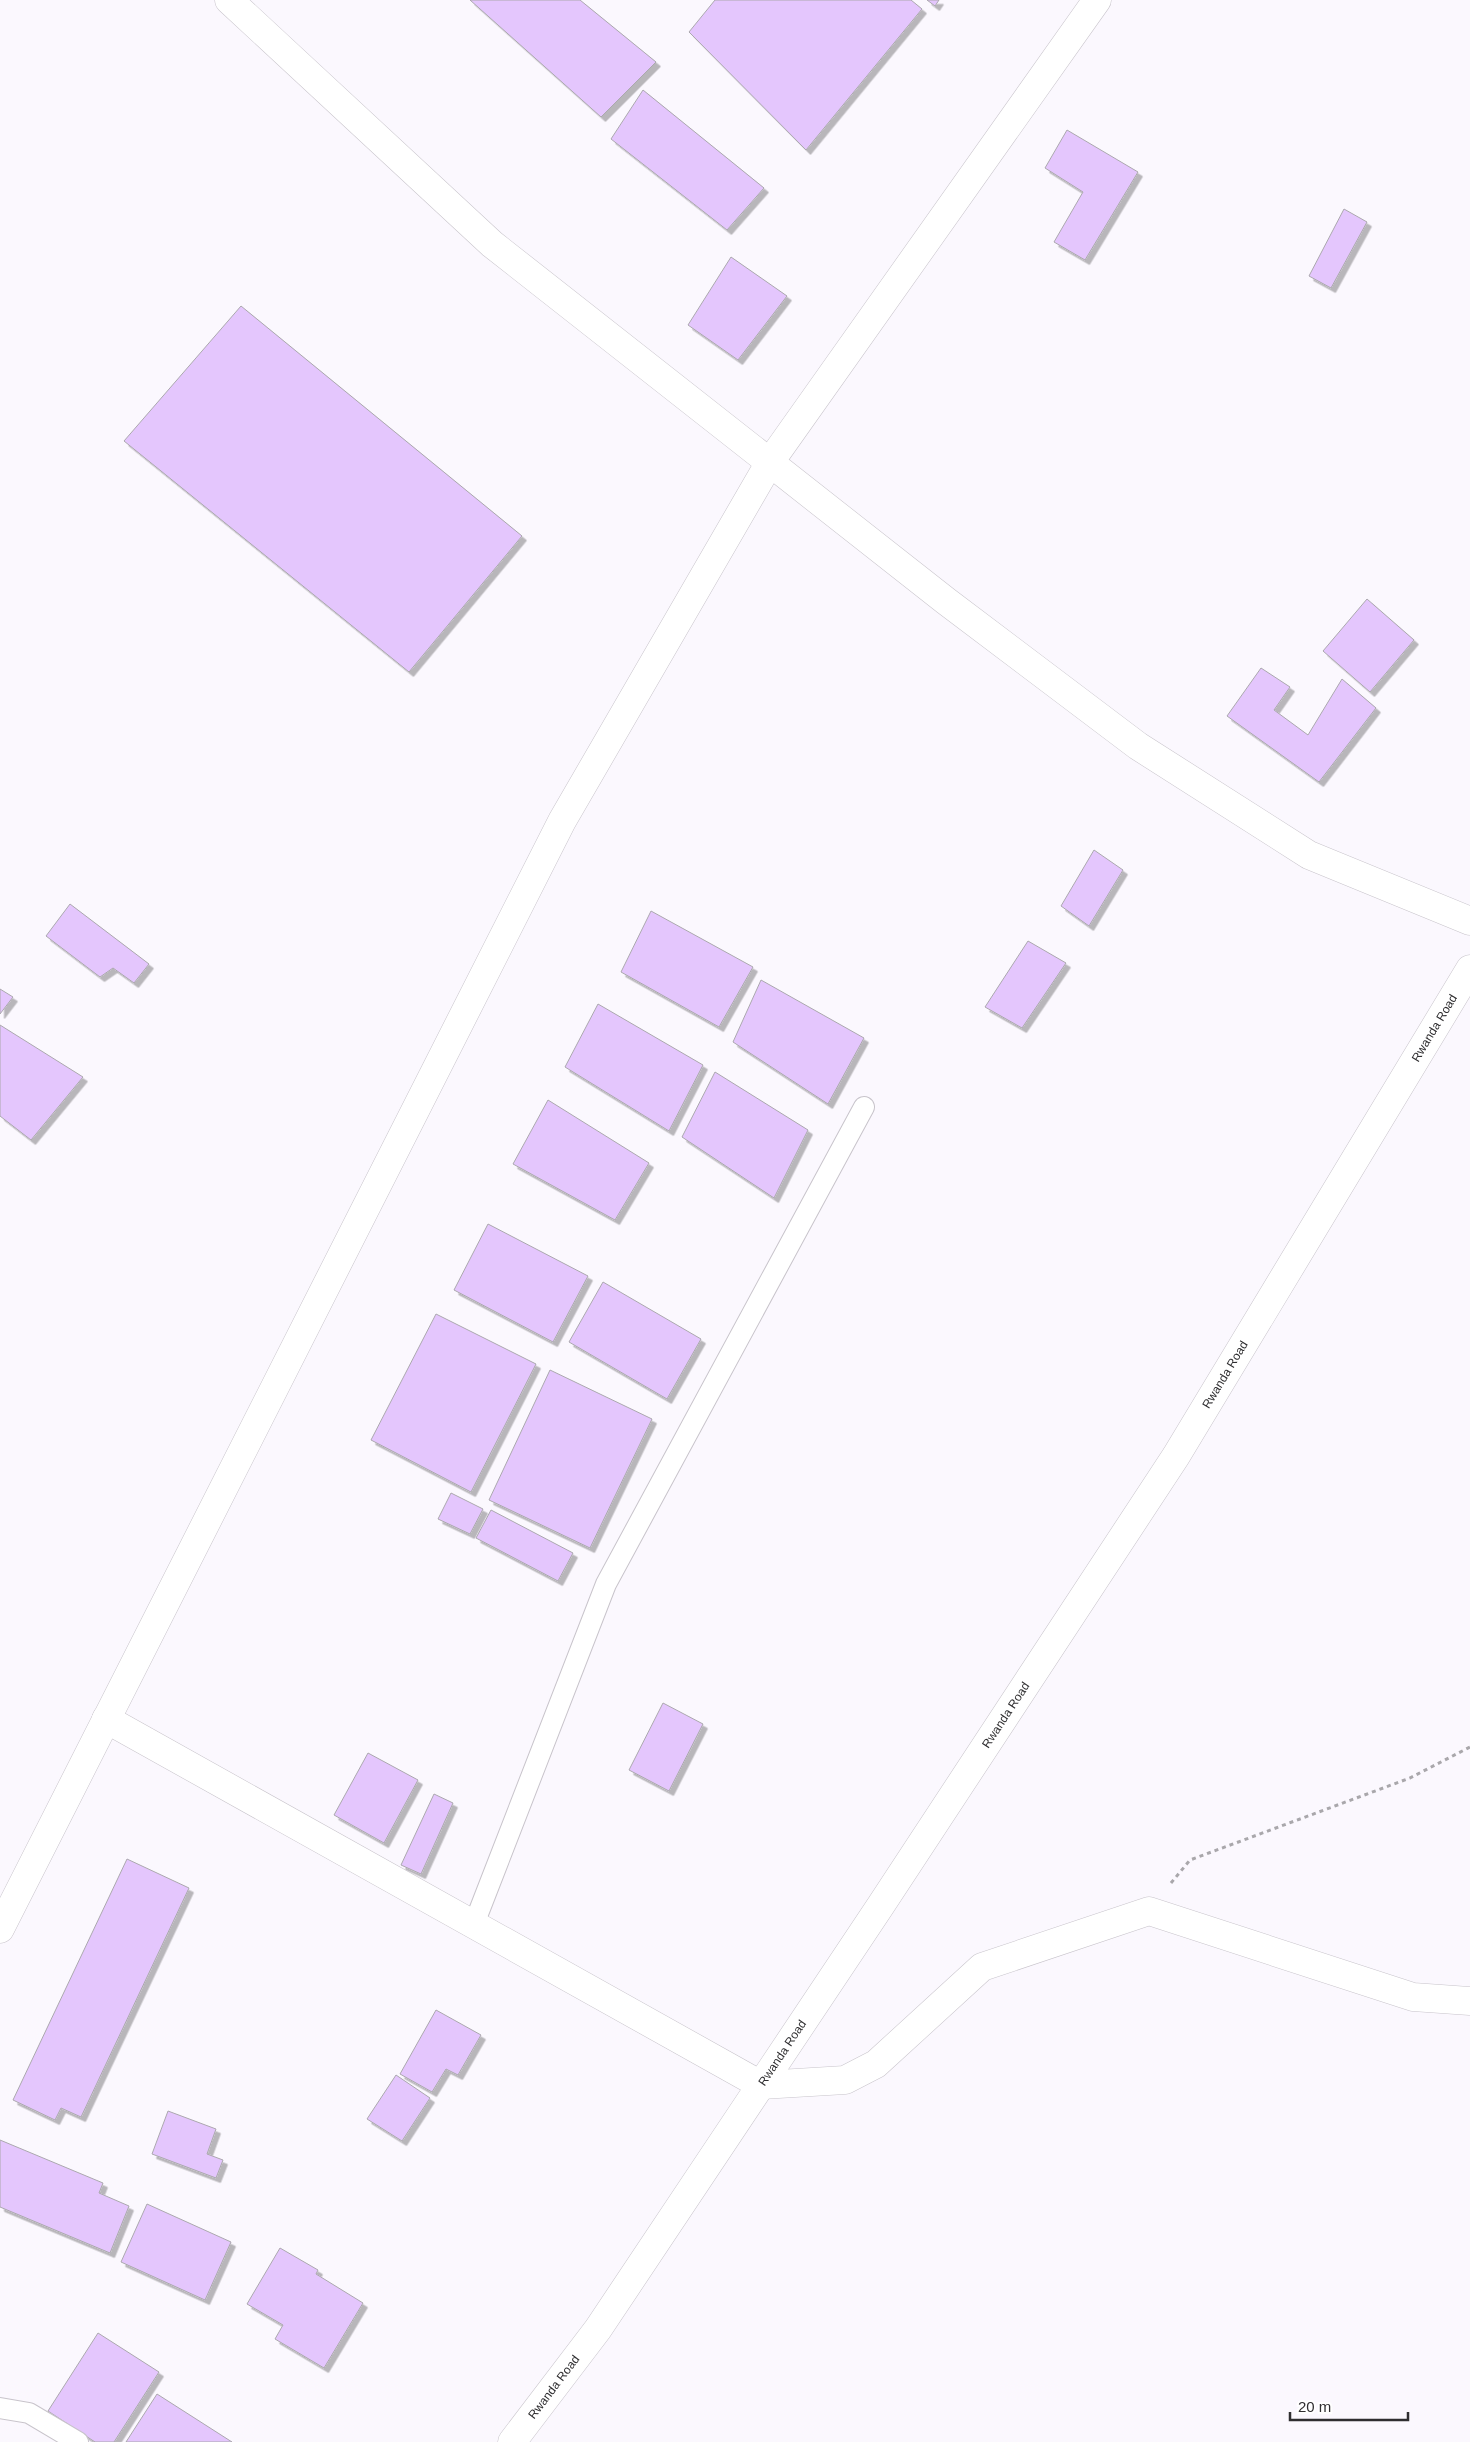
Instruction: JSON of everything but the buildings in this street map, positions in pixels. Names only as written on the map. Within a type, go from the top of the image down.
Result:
[{"type":"main road","points":[[229,0],[492,244],[946,600],[1138,746],[1308,855],[1470,920]]},
{"type":"main road","points":[[4,1910],[106,1719],[562,822],[770,462],[792,435],[1097,0]]},
{"type":"main road","name":"Rwanda Road","points":[[512,2442],[598,2329],[1176,1456],[1470,969]]},
{"type":"main road","points":[[106,1719],[761,2085],[845,2080],[876,2064],[982,1967],[1149,1911],[1413,1997],[1470,2001]]},
{"type":"lane","points":[[474,1924],[606,1584],[864,1107]]},
{"type":"lane","points":[[0,2408],[29,2413],[78,2442]]},
{"type":"path","points":[[1149,1911],[1190,1860],[1410,1778],[1470,1747]]}]
